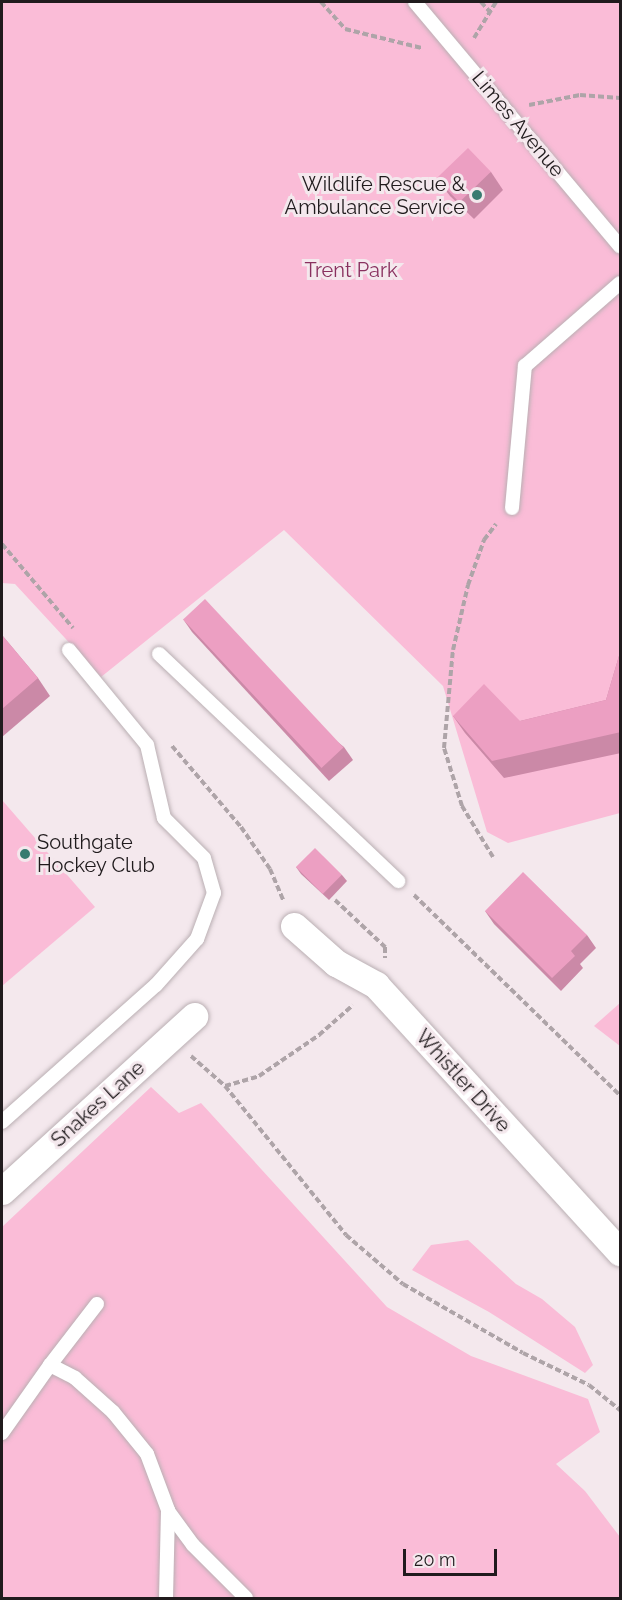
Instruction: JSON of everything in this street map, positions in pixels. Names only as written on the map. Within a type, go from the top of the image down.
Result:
[{"type":"street","name":"Whistler Drive","points":[[294,926],[336,963],[376,985],[621,1252]]},
{"type":"street","name":"Snakes Lane","points":[[2,1191],[194,1016]]},
{"type":"lane","name":"Limes Avenue","points":[[415,2],[621,246]]},
{"type":"lane","points":[[512,508],[525,366],[621,283]]},
{"type":"lane","points":[[2,1122],[156,985],[197,939],[214,893],[204,858],[164,818],[147,745],[69,650]]},
{"type":"lane","points":[[159,654],[398,881]]},
{"type":"lane","points":[[2,1433],[97,1304]]},
{"type":"lane","points":[[50,1365],[75,1378],[137,1436],[168,1510],[193,1545],[246,1599]]},
{"type":"lane","points":[[166,1599],[168,1510]]},
{"type":"path","points":[[321,2],[345,29],[462,58]]},
{"type":"path","points":[[481,2],[490,12],[496,2]]},
{"type":"path","points":[[505,109],[580,95],[621,98]]},
{"type":"path","points":[[493,856],[462,806],[444,748],[453,650],[468,585],[484,540],[512,508]]},
{"type":"path","points":[[398,881],[621,1095]]},
{"type":"path","points":[[225,1086],[259,1076],[319,1035],[376,985],[385,947],[335,900]]},
{"type":"path","points":[[172,1036],[225,1086],[346,1234],[403,1284],[523,1353],[589,1385],[621,1410]]},
{"type":"green space","name":"Trent Park","points":[[2,2],[620,2],[620,813],[508,843],[487,832],[443,686],[284,530],[101,677],[15,584],[2,583]]},
{"type":"green space","name":"Southgate Hockey Club","points":[[2,800],[95,907],[2,986]]},
{"type":"green space","points":[[620,1003],[620,1046],[594,1026]]},
{"type":"green space","points":[[151,1087],[179,1113],[201,1103],[387,1307],[471,1356],[588,1399],[600,1432],[556,1464],[585,1491],[620,1537],[620,1598],[2,1598],[2,1227]]},
{"type":"green space","points":[[468,1240],[516,1284],[542,1299],[575,1327],[593,1365],[585,1373],[489,1312],[412,1270],[431,1245]]},
{"type":"building","points":[[468,148],[491,172],[459,202],[436,179]]},
{"type":"building","points":[[205,599],[343,747],[322,768],[183,619]]},
{"type":"building","points":[[2,635],[38,678],[2,709]]},
{"type":"building","points":[[621,649],[621,732],[492,761],[453,716],[484,684],[520,721],[606,700]]},
{"type":"building","points":[[315,848],[342,875],[323,894],[296,867]]},
{"type":"building","points":[[523,872],[587,935],[571,951],[575,956],[552,978],[485,911]]},
{"type":"place","name":"Wildlife Rescue & Ambulance Service","points":[[477,195]]},
{"type":"place","name":"Southgate Hockey Club","points":[[25,854]]}]
